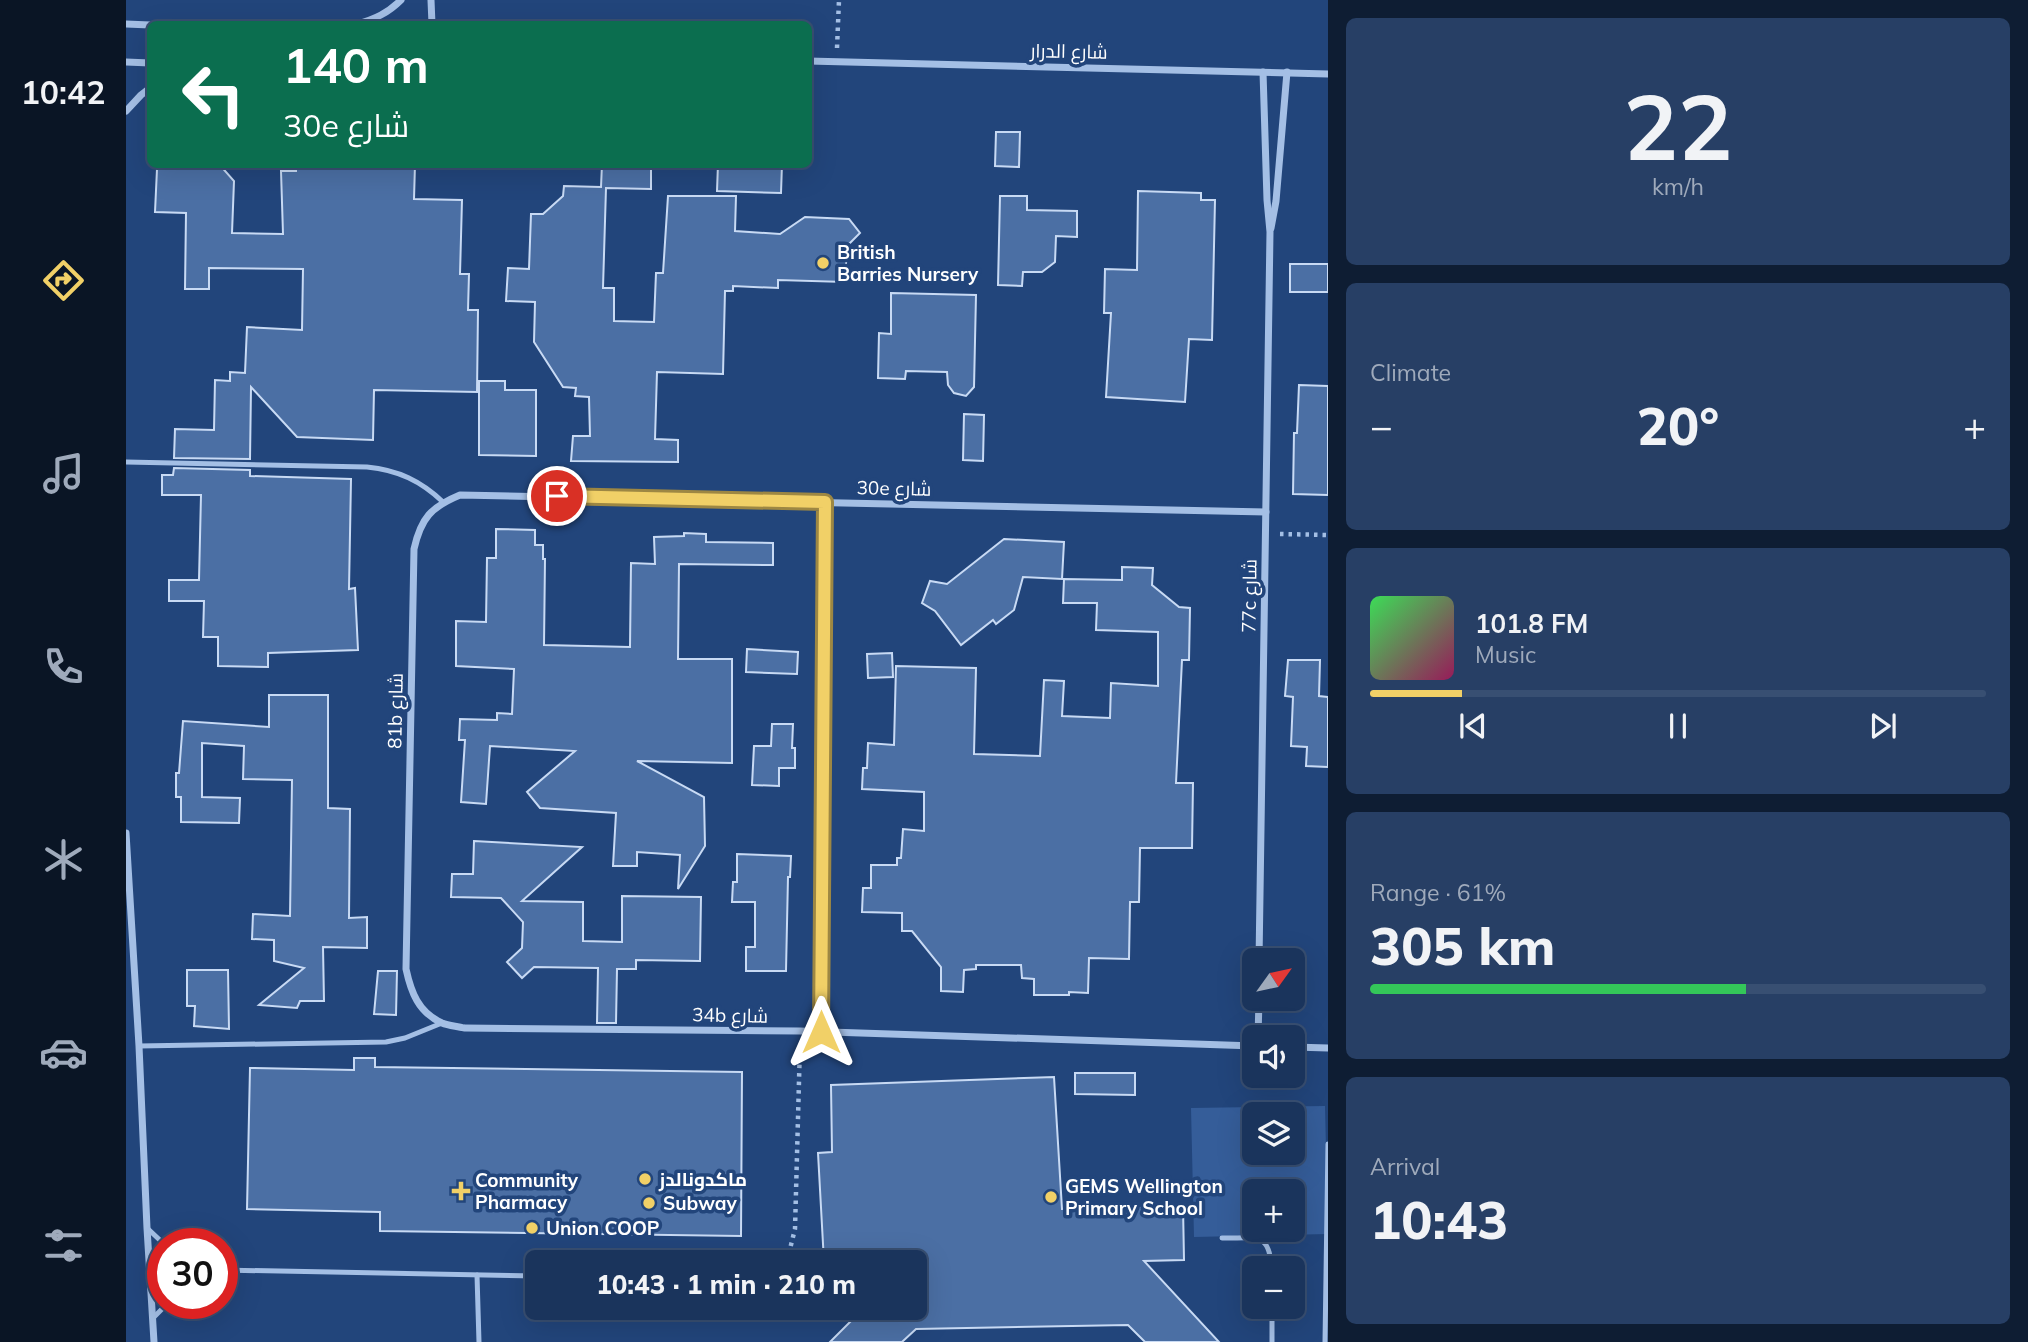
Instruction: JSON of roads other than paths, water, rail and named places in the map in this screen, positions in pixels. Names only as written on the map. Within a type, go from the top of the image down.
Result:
[{"type":"street","points":[[368,21],[390,11],[401,0]]},
{"type":"street","points":[[430,0],[432,21]]},
{"type":"street","points":[[126,24],[147,24]]},
{"type":"street","name":"شارع الدرار","points":[[812,61],[1328,74]]},
{"type":"street","points":[[126,62],[147,63]]},
{"type":"street","name":"77c شارع","points":[[1259,948],[1270,232],[1263,72]]},
{"type":"street","name":"77c شارع","points":[[1270,232],[1276,201],[1287,72]]},
{"type":"street","points":[[126,111],[147,90]]},
{"type":"street","name":"30e شارع","points":[[443,502],[460,495],[480,495],[1266,512]]},
{"type":"street","name":"81b شارع","points":[[442,1023],[423,1010],[411,991],[406,969],[414,549],[418,530],[428,514],[443,502]]},
{"type":"street","points":[[821,1032],[825,502]]},
{"type":"street","points":[[126,833],[147,1228]]},
{"type":"street","name":"34b شارع","points":[[442,1023],[464,1028],[800,1031],[1242,1046]]},
{"type":"street","points":[[1305,1047],[1328,1048]]},
{"type":"street","points":[[153,1319],[154,1342]]},
{"type":"lane","points":[[126,462],[384,469],[416,481],[443,502]]},
{"type":"lane","points":[[139,1046],[386,1042],[405,1038],[442,1023]]},
{"type":"lane","points":[[1325,1342],[1328,1144]]},
{"type":"lane","points":[[1222,1238],[1263,1240],[1270,1249],[1270,1256]]},
{"type":"lane","points":[[238,1271],[525,1276]]},
{"type":"lane","points":[[477,1276],[479,1342]]},
{"type":"lane","points":[[1272,1319],[1272,1342]]},
{"type":"place","name":"British Barries Nursery","points":[[823,263]]},
{"type":"place","name":"ماكدونالدز","points":[[645,1179]]},
{"type":"place","name":"Community Pharmacy","points":[[461,1191]]},
{"type":"place","name":"GEMS Wellington Primary School","points":[[1051,1197]]},
{"type":"place","name":"Subway","points":[[649,1203]]},
{"type":"place","name":"Union COOP","points":[[532,1228]]}]
